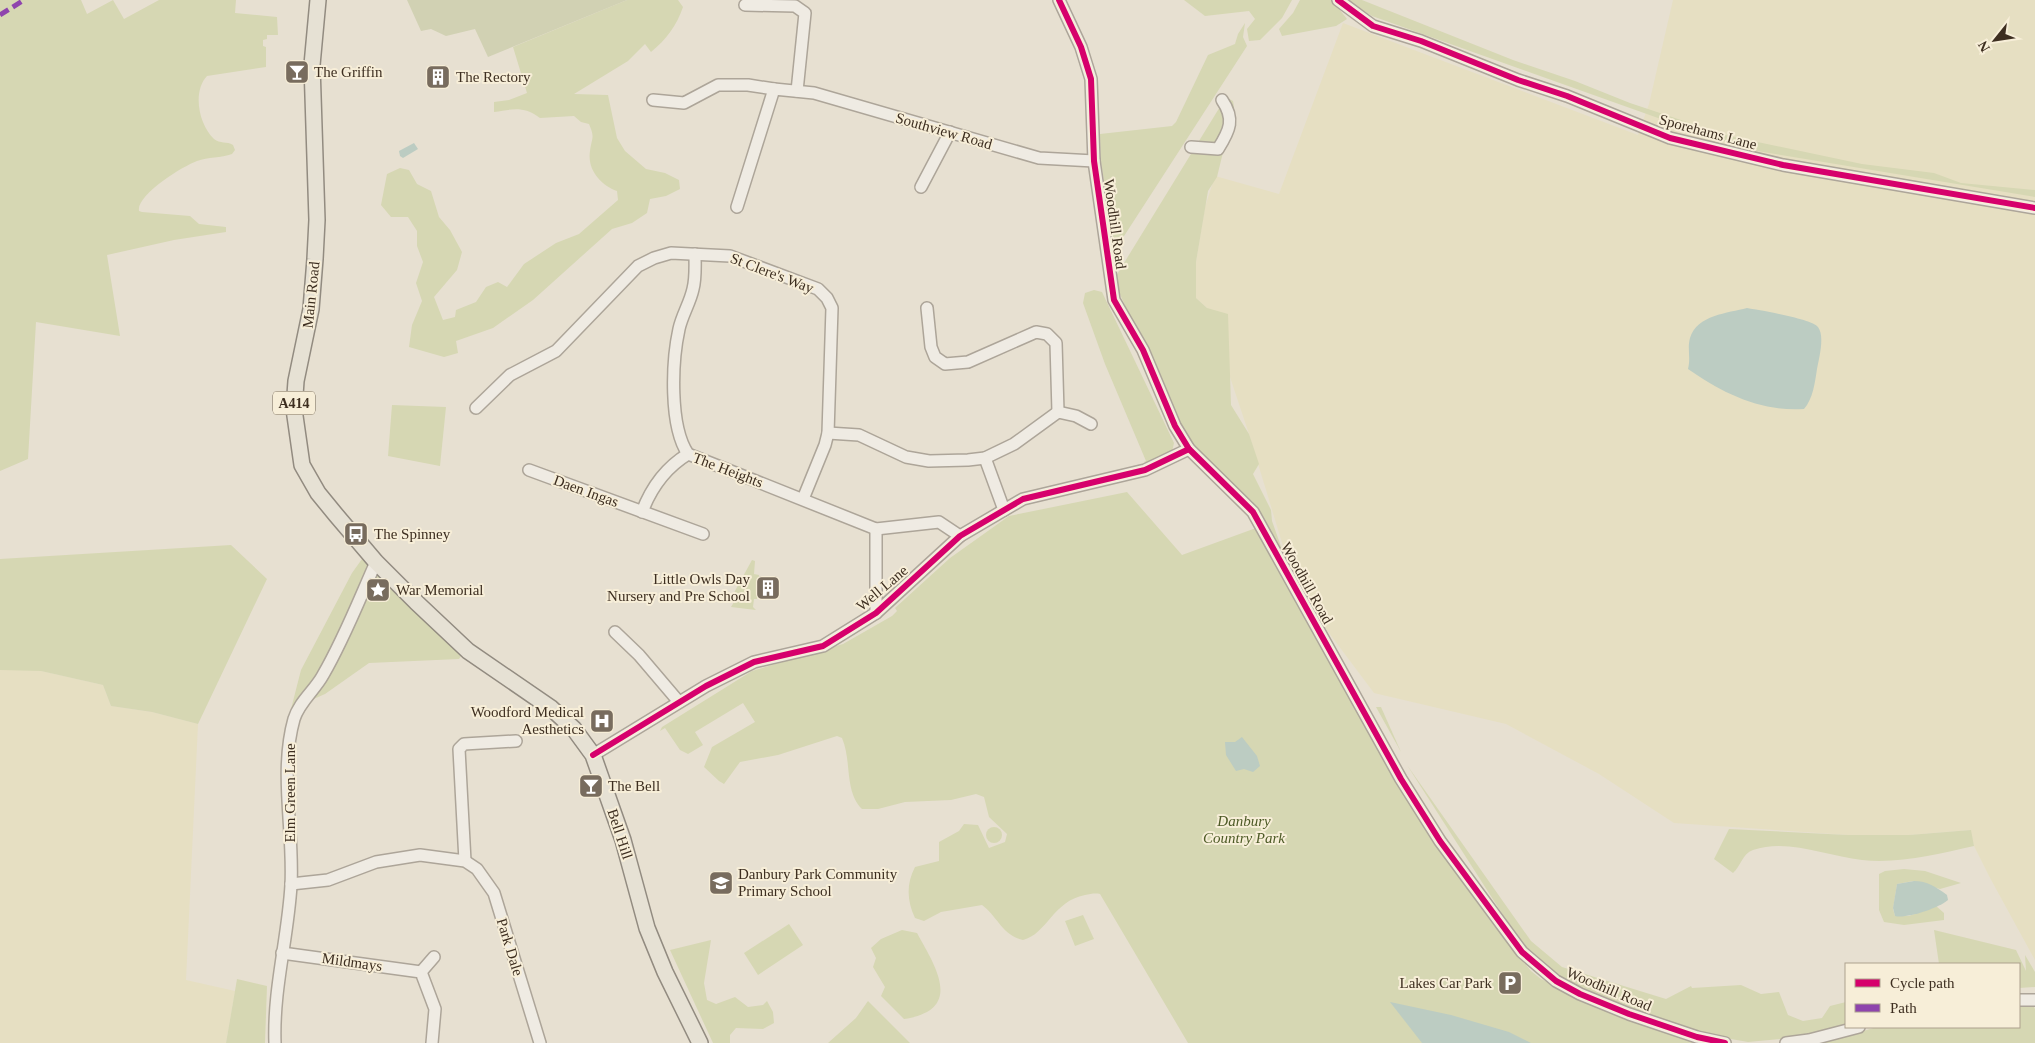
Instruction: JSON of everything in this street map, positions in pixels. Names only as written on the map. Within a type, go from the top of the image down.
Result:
[{"type":"main road","name":"Main Road","points":[[318,0],[312,65],[317,220],[316,251],[308,328],[296,381],[294,417],[302,465],[318,493],[376,562]]},
{"type":"main road","name":"Bell Hill","points":[[376,562],[468,651],[551,708],[568,724],[593,755],[623,840],[647,928],[665,972],[700,1043]]},
{"type":"street","name":"Woodhill Road","points":[[1059,0],[1081,47],[1091,79],[1094,162],[1114,300],[1143,350],[1175,426],[1189,449],[1253,512],[1401,779],[1440,841],[1522,952],[1556,981],[1580,994],[1629,1014],[1697,1037],[1725,1043]]},
{"type":"street","name":"Sporehams Lane","points":[[1338,0],[1351,12],[1373,26],[1421,41],[1490,70],[1567,96],[1670,138],[1783,165],[2035,208]]},
{"type":"street","points":[[745,6],[795,6],[805,13],[797,91]]},
{"type":"street","name":"Southview Road","points":[[653,100],[684,103],[718,85],[748,85],[814,93],[1039,158],[1094,162]]},
{"type":"street","points":[[737,207],[774,89]]},
{"type":"street","points":[[1191,147],[1218,149],[1230,122],[1230,112],[1222,100]]},
{"type":"street","points":[[921,187],[950,132]]},
{"type":"street","name":"St Clere's Way","points":[[476,408],[510,375],[556,351],[638,266],[671,253],[730,256],[818,289],[827,298],[832,308],[828,433],[803,499]]},
{"type":"street","name":"The Heights","points":[[696,254],[694,288],[679,327],[674,355],[676,417],[681,444],[688,454],[876,530]]},
{"type":"street","points":[[927,308],[931,347],[935,357],[945,364],[968,362],[1036,332],[1047,334],[1056,343],[1058,412]]},
{"type":"street","points":[[828,433],[859,435],[906,457],[929,460],[985,458],[1014,444],[1058,412],[1076,416],[1091,424]]},
{"type":"street","name":"Well Lane","points":[[593,755],[679,702],[754,662],[823,646],[876,613],[960,536],[1023,499],[1054,490],[1145,470],[1189,449]]},
{"type":"street","points":[[642,512],[654,486],[669,469],[688,454]]},
{"type":"street","points":[[985,458],[1004,510]]},
{"type":"street","name":"Daen Ingas","points":[[529,470],[703,534]]},
{"type":"street","points":[[876,613],[876,530],[939,522],[960,536]]},
{"type":"street","name":"Elm Green Lane","points":[[275,1043],[276,990],[286,937],[291,884],[288,751],[294,718],[304,701],[315,688],[341,643],[376,562]]},
{"type":"street","points":[[615,632],[639,655],[679,702]]},
{"type":"street","points":[[291,884],[328,880],[376,862],[420,855],[465,861],[459,749],[464,744],[516,741]]},
{"type":"street","name":"Park Dale","points":[[465,861],[477,869],[494,892],[540,1043]]},
{"type":"street","name":"Mildmays","points":[[282,953],[421,972]]},
{"type":"street","points":[[432,1043],[435,1009],[421,972],[434,957]]},
{"type":"street","points":[[2020,1000],[2035,1000]]},
{"type":"street","points":[[1786,1043],[1809,1040],[1855,1028]]},
{"type":"shaded area","points":[[1673,0],[2035,0],[2035,960],[1974,846],[1970,830],[1909,835],[1848,835],[1674,823],[1599,774],[1506,724],[1374,693],[1296,589],[1249,434],[1207,308],[1196,298],[1196,262],[1205,207],[1215,176],[1279,194],[1343,23],[1638,135],[1649,104]]},
{"type":"shaded area","points":[[414,143],[418,149],[403,158],[400,156],[399,151]]},
{"type":"shaded area","points":[[1747,308],[1797,318],[1818,327],[1821,336],[1820,353],[1813,390],[1810,400],[1804,409],[1788,409],[1757,404],[1714,386],[1688,369],[1690,338],[1699,324],[1714,316]]},
{"type":"shaded area","points":[[0,669],[37,670],[103,685],[111,706],[152,712],[198,724],[186,980],[235,991],[226,1043],[0,1043]]},
{"type":"shaded area","points":[[1242,737],[1257,756],[1260,766],[1253,772],[1244,769],[1236,771],[1226,755],[1225,742],[1235,742]]},
{"type":"shaded area","points":[[1914,881],[1927,883],[1935,887],[1947,895],[1948,900],[1922,912],[1907,916],[1895,916],[1893,908],[1897,884]]},
{"type":"shaded area","points":[[1390,1002],[1451,1015],[1509,1032],[1531,1043],[1422,1043]]},
{"type":"green space","points":[[0,0],[81,0],[87,14],[113,0],[124,19],[159,0],[236,0],[235,13],[277,17],[278,35],[267,35],[267,39],[263,40],[263,46],[266,47],[266,67],[207,76],[202,83],[199,108],[204,126],[214,139],[233,145],[235,150],[232,154],[190,164],[152,189],[140,204],[139,211],[142,212],[190,216],[199,224],[226,227],[226,232],[174,240],[107,255],[120,336],[36,322],[28,459],[0,471]]},
{"type":"green space","points":[[407,0],[627,0],[488,57],[475,29],[446,36],[431,29],[421,31]]},
{"type":"green space","points":[[627,0],[678,0],[683,7],[678,20],[670,32],[651,52],[645,44],[628,61],[574,94],[608,95],[617,138],[625,151],[646,169],[665,173],[679,180],[680,189],[666,196],[650,199],[647,213],[632,223],[612,229],[533,300],[493,328],[456,341],[458,353],[444,357],[409,347],[412,325],[422,301],[416,283],[423,262],[417,246],[417,231],[408,217],[391,217],[381,205],[387,174],[400,168],[409,170],[417,184],[431,191],[439,217],[450,230],[462,252],[457,270],[434,297],[443,320],[455,317],[456,310],[476,302],[486,287],[498,282],[507,287],[524,264],[556,243],[579,234],[618,200],[617,191],[601,181],[593,170],[590,158],[592,135],[589,124],[581,122],[574,116],[540,118],[518,109],[494,112],[494,102],[509,100],[527,93],[513,47]]},
{"type":"green space","points":[[1184,0],[1292,0],[1282,18],[1260,40],[1249,41],[1247,29],[1255,19],[1249,11],[1205,16]]},
{"type":"green space","points":[[1300,0],[1332,0],[1347,19],[1336,26],[1282,36],[1279,29],[1293,13]]},
{"type":"green space","points":[[1347,0],[1362,0],[1513,60],[1575,81],[1630,103],[1729,136],[1862,164],[1934,173],[1961,183],[2035,190],[2035,197],[1745,149],[1372,16]]},
{"type":"green space","points":[[1245,23],[1243,37],[1247,46],[1115,250],[1101,162],[1100,134],[1172,126],[1176,122],[1208,55],[1235,44],[1238,34]]},
{"type":"green space","points":[[1226,97],[1233,101],[1234,107],[1217,177],[1208,191],[1196,262],[1196,298],[1207,308],[1228,314],[1231,405],[1249,434],[1259,464],[1253,474],[1271,510],[1272,521],[1296,589],[1252,501],[1236,490],[1197,450],[1180,426],[1118,290],[1116,276]]},
{"type":"green space","points":[[1094,290],[1102,292],[1174,443],[1172,452],[1148,463],[1144,462],[1146,461],[1105,364],[1083,303],[1085,293]]},
{"type":"green space","points":[[392,405],[446,407],[440,466],[388,456]]},
{"type":"green space","name":"Danbury Country Park","points":[[1127,492],[1182,555],[1256,528],[1442,853],[1491,922],[1531,971],[1541,979],[1599,1006],[1712,1043],[1188,1043],[1100,894],[1074,898],[1058,910],[1031,937],[1023,940],[1016,938],[1005,930],[982,905],[941,912],[924,921],[915,918],[909,899],[912,873],[915,867],[939,861],[939,842],[959,831],[964,824],[978,825],[989,848],[1005,842],[1007,834],[989,817],[984,797],[976,794],[951,800],[905,802],[878,809],[862,809],[856,802],[850,785],[847,756],[842,738],[837,736],[778,755],[740,762],[724,784],[704,767],[712,747],[755,722],[743,703],[695,732],[703,745],[688,754],[680,750],[665,728],[660,731],[662,727],[752,671],[843,644],[892,616],[897,611],[895,608],[950,558],[1009,516]]},
{"type":"green space","points":[[231,545],[267,579],[198,724],[152,712],[111,706],[103,685],[41,671],[0,670],[0,559]]},
{"type":"green space","points":[[362,559],[461,656],[459,659],[369,663],[325,694],[291,709],[301,670],[352,573]]},
{"type":"green space","points":[[752,560],[755,561],[754,574],[759,575],[757,599],[754,599],[753,607],[756,610],[731,607],[734,602],[730,600]]},
{"type":"green space","points":[[1376,707],[1381,707],[1401,752]]},
{"type":"green space","points":[[1407,765],[1531,941],[1562,967],[1666,999],[1691,986],[1692,988],[1741,985],[1761,994],[1779,992],[1788,1015],[1803,1021],[1822,1018],[1830,1006],[1845,1002],[1845,1027],[1812,1036],[1748,1042],[1714,1036],[1691,1031],[1648,1015],[1563,980],[1535,965]]},
{"type":"green space","points":[[991,827],[997,827],[1002,832],[1000,841],[991,843],[986,838],[986,832]]},
{"type":"green space","points":[[1729,829],[1848,835],[1909,835],[1971,830],[1974,846],[1918,858],[1890,861],[1862,860],[1793,847],[1766,847],[1749,852],[1733,873],[1714,859]]},
{"type":"green space","points":[[1904,869],[1925,871],[1961,883],[1940,889],[1913,881],[1897,884],[1893,909],[1895,916],[1909,916],[1936,906],[1944,913],[1944,920],[1904,925],[1884,922],[1879,910],[1879,874],[1885,871]]},
{"type":"green space","points":[[1083,915],[1094,939],[1075,946],[1065,921]]},
{"type":"green space","points":[[789,924],[803,945],[758,975],[744,953]]},
{"type":"green space","points":[[902,930],[917,933],[937,972],[940,985],[940,997],[934,1006],[923,1014],[904,1019],[881,996],[885,987],[873,967],[876,958],[871,948],[881,939]]},
{"type":"green space","points":[[1934,930],[2016,950],[2026,971],[2025,955],[2035,972],[2035,987],[2020,988],[2020,963],[1939,963]]},
{"type":"green space","points":[[711,940],[704,983],[707,1000],[716,1004],[735,997],[748,1007],[763,1005],[767,1001],[773,1012],[774,1023],[763,1029],[736,1028],[730,1035],[730,1043],[713,1043],[670,950]]},
{"type":"green space","points":[[237,979],[267,986],[265,1043],[226,1043]]},
{"type":"green space","points":[[868,1001],[910,1043],[828,1043],[856,1018]]},
{"type":"green space","points":[[2020,1005],[2033,1005],[2035,1009],[2035,1043],[1799,1043],[1836,1039],[1874,1028],[2020,1028]]},
{"type":"marked path","points":[[0,15],[24,0]]},
{"type":"cycle path","points":[[1059,0],[1081,47],[1091,79],[1094,161],[1114,300],[1143,350],[1175,426],[1189,449],[1253,512],[1401,779],[1440,841],[1522,952],[1556,981],[1580,994],[1629,1014],[1697,1037],[1725,1043]]},
{"type":"cycle path","points":[[1338,0],[1373,26],[1421,41],[1518,80],[1567,96],[1670,138],[1783,165],[2035,208]]},
{"type":"cycle path","points":[[593,755],[706,686],[754,662],[823,646],[876,613],[960,536],[1023,499],[1145,470],[1189,449]]},
{"type":"place","name":"The Griffin","points":[[297,72]]},
{"type":"place","name":"The Rectory","points":[[438,77]]},
{"type":"place","name":"The Spinney","points":[[356,534]]},
{"type":"place","name":"Little Owls Day Nursery and Pre School","points":[[768,588]]},
{"type":"place","name":"War Memorial","points":[[378,590]]},
{"type":"place","name":"Woodford Medical Aesthetics","points":[[602,721]]},
{"type":"place","name":"The Bell","points":[[591,786]]},
{"type":"place","name":"Danbury Park Community Primary School","points":[[721,883]]},
{"type":"place","name":"Lakes Car Park","points":[[1510,983]]}]
